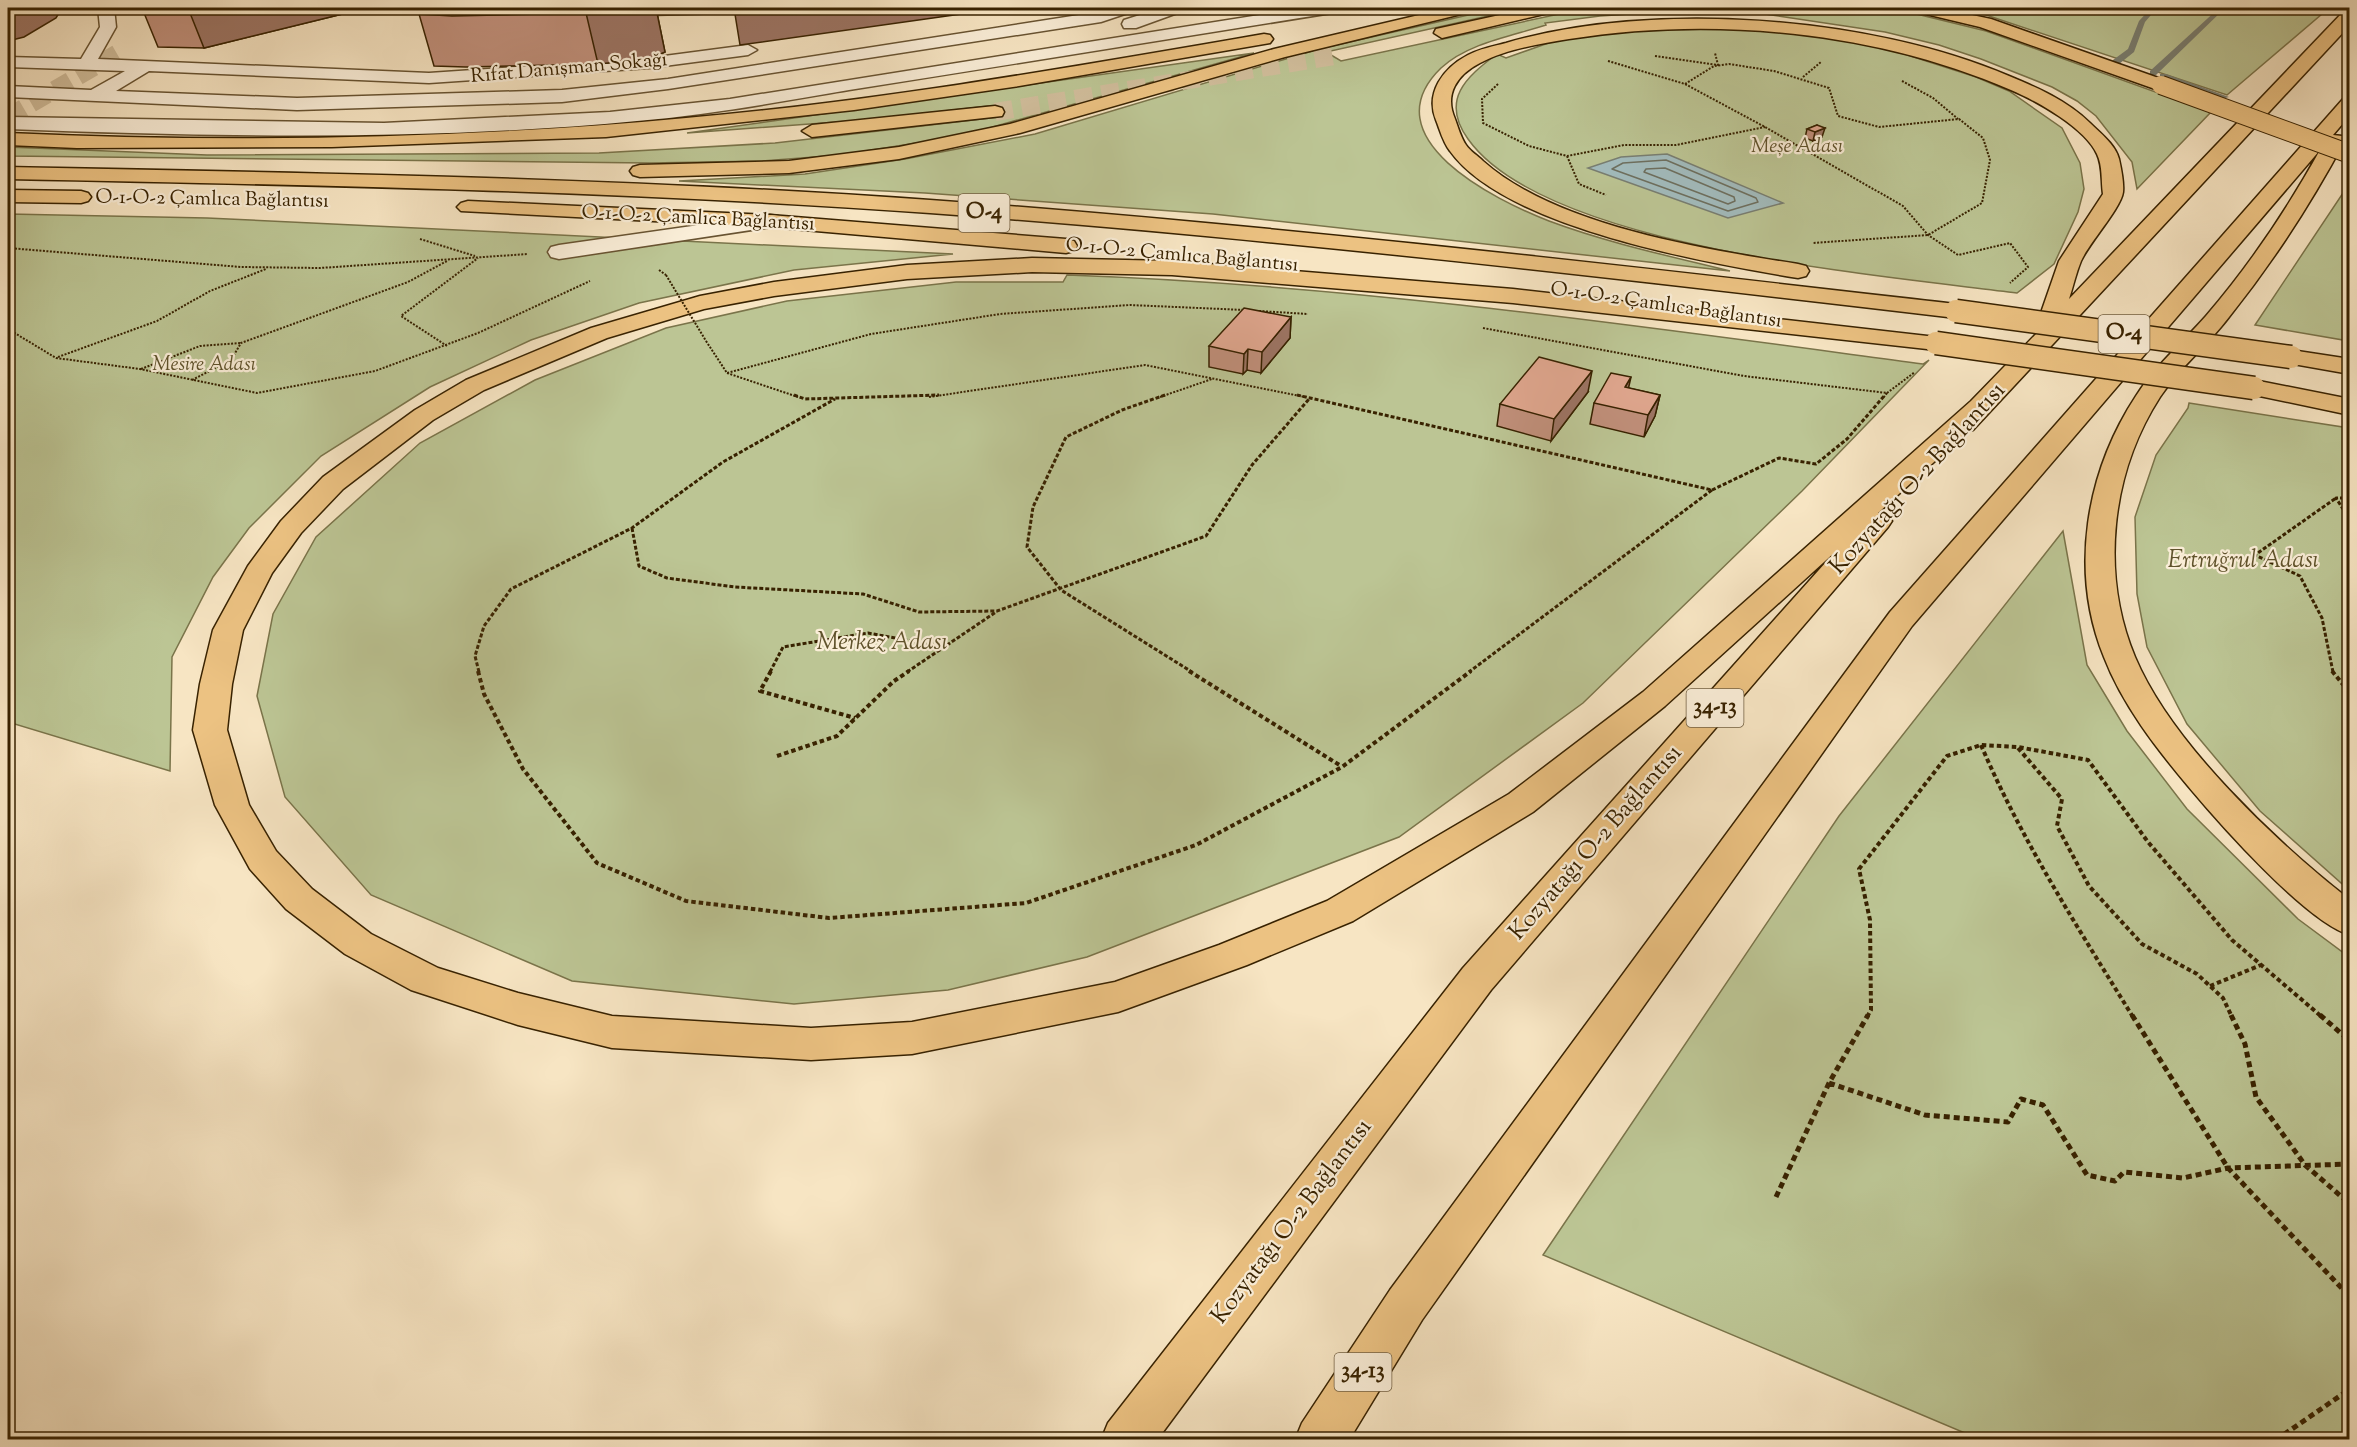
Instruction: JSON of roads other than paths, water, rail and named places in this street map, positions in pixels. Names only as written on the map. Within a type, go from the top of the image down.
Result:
[{"type":"highway","points":[[57,141],[330,143],[618,130],[804,111],[1081,71],[1441,8]]},
{"type":"highway","points":[[8,162],[276,164],[626,172],[789,167],[899,153],[1013,129],[1280,53],[1468,8]]},
{"type":"highway","points":[[1423,37],[1554,8]]},
{"type":"highway","points":[[1919,8],[1985,23],[2161,84],[2349,154]]},
{"type":"highway","name":"Kozyatağı O-2 Bağlantısı","points":[[1126,1440],[1477,979],[1979,407],[2043,343],[2205,165],[2349,15]]},
{"type":"highway","points":[[1815,274],[1711,257],[1619,235],[1556,212],[1510,190],[1454,147],[1443,121],[1441,96],[1456,72],[1465,65],[1518,38],[1584,23],[1667,18],[1769,21],[1835,30],[1912,46],[2015,83],[2069,111],[2106,151],[2113,194],[2070,261],[2043,343]]},
{"type":"highway","points":[[1334,56],[1401,42]]},
{"type":"highway","name":"34-13","points":[[1320,1440],[1413,1295],[1901,619],[2349,103]]},
{"type":"highway","points":[[2349,111],[2315,177],[2222,312],[2148,395],[2121,444],[2106,499],[2100,541],[2102,598],[2120,658],[2153,717],[2195,770],[2255,838],[2349,921]]},
{"type":"highway","points":[[793,133],[996,112]]},
{"type":"highway","points":[[8,139],[321,151],[748,137]]},
{"type":"highway","name":"O-1-O-2 Çamlıca Bağlantısı","points":[[8,173],[400,181],[784,198],[1268,235],[1961,304]]},
{"type":"highway","name":"O-1-O-2 Çamlıca Bağlantısı","points":[[8,196],[101,198]]},
{"type":"highway","name":"O-1-O-2 Çamlıca Bağlantısı","points":[[453,206],[770,221],[1474,282],[1696,310],[1928,355],[2254,388],[2349,405]]},
{"type":"highway","points":[[1928,355],[1513,296],[1172,268],[1032,265],[907,272],[785,287],[700,303],[599,333],[524,362],[475,386],[424,415],[333,483],[291,527],[258,572],[228,630],[216,684],[210,730],[232,805],[263,860],[298,899],[358,944],[425,980],[518,1010],[612,1032],[811,1044],[912,1038],[1118,997],[1233,956],[1340,911],[1521,802],[1654,699],[1979,407]]},
{"type":"highway","points":[[1850,279],[1961,304]]},
{"type":"highway","name":"O-4","points":[[1961,304],[2349,367]]},
{"type":"street","points":[[87,64],[108,27],[106,8]]},
{"type":"street","points":[[589,10],[724,16],[732,15],[732,8]]},
{"type":"street","name":"Rıfat Danışman Sokağı","points":[[8,92],[297,104],[562,96],[668,84],[1101,17],[1128,8]]},
{"type":"street","name":"Rıfat Danışman Sokağı","points":[[8,109],[268,119],[505,115],[595,108],[961,54],[1122,27],[1186,10],[1243,8]]},
{"type":"street","points":[[8,123],[189,128],[430,127],[611,118],[922,74],[1332,8]]},
{"type":"street","name":"Rıfat Danışman Sokağı","points":[[1122,27],[1186,10]]},
{"type":"street","points":[[667,47],[694,44],[711,38]]},
{"type":"street","points":[[8,62],[429,78],[649,63],[763,48]]},
{"type":"street","points":[[94,96],[146,66]]},
{"type":"street","points":[[8,76],[122,79]]},
{"type":"street","points":[[559,252],[770,221]]},
{"type":"water","points":[[1667,154],[1783,203],[1728,218],[1588,168],[1621,157]]},
{"type":"waterway","points":[[2116,62],[2131,50],[2142,21],[2154,8]]},
{"type":"waterway","points":[[2153,73],[2222,8]]},
{"type":"waterway","points":[[2163,76],[2225,97]]},
{"type":"tunnel","points":[[8,117],[118,53]]},
{"type":"tunnel","points":[[995,112],[1334,56]]},
{"type":"park label","name":"Meşe Adası","points":[[1797,147]]},
{"type":"park label","name":"Mesire Adası","points":[[204,365]]},
{"type":"park label","name":"Ertruğrul Adası","points":[[2243,561]]},
{"type":"park label","name":"Merkez Adası","points":[[882,643]]}]
